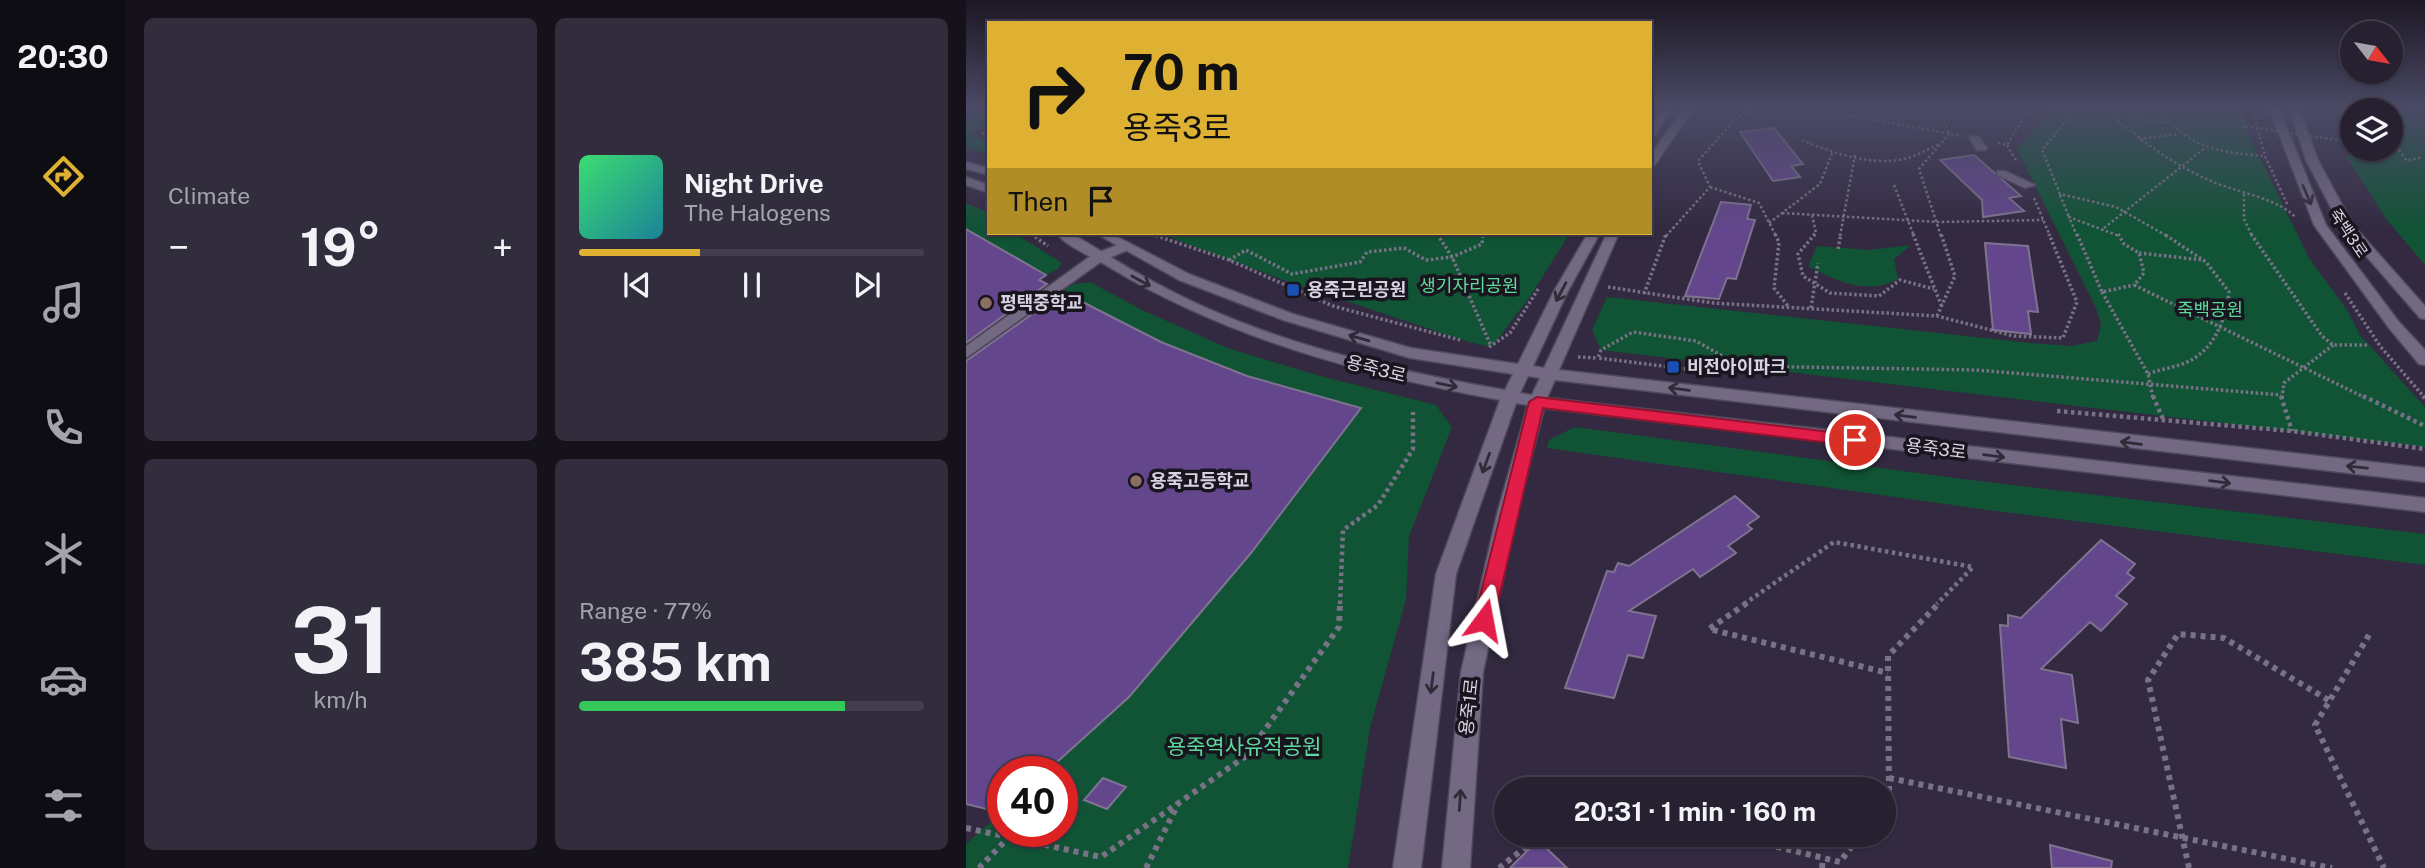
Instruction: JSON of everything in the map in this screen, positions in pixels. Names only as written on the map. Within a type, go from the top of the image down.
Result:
[{"type":"street","name":"죽백3로","points":[[2290,149],[2320,225],[2394,326],[2425,360]]},
{"type":"street","name":"죽백3로","points":[[2308,149],[2347,227],[2425,315]]},
{"type":"street","points":[[966,165],[987,171]]},
{"type":"street","points":[[2001,173],[2029,185]]},
{"type":"street","points":[[966,181],[987,188]]},
{"type":"street","name":"용죽3로","points":[[1065,235],[1097,258],[1185,306],[1254,332],[1355,366],[1509,399],[2425,505]]},
{"type":"street","points":[[1105,235],[1184,278],[1288,317],[1410,353],[1550,374],[2425,475]]},
{"type":"street","points":[[1406,868],[1446,574],[1509,399],[1593,235]]},
{"type":"street","name":"용죽1로","points":[[1456,868],[1472,672],[1507,514],[1537,402],[1611,235]]},
{"type":"street","points":[[966,353],[1097,258],[1125,246]]},
{"type":"path","points":[[1709,149],[1698,161],[1710,187],[1759,203],[1779,242],[1774,288],[1788,307]]},
{"type":"path","points":[[1826,149],[1902,160],[1929,149]]},
{"type":"path","points":[[1936,149],[1919,169],[1955,276],[1937,316]]},
{"type":"path","points":[[1586,287],[1622,287],[1644,294],[1788,307],[1937,316],[2014,336],[2063,338],[2077,302],[2029,185],[2009,149]]},
{"type":"path","points":[[2043,149],[2069,217],[2102,292],[2148,374],[2154,402],[2163,419]]},
{"type":"path","points":[[2153,149],[2180,167],[2244,194],[2281,206]]},
{"type":"path","points":[[2104,228],[2123,210],[2176,174],[2180,167],[2204,149]]},
{"type":"path","points":[[2216,149],[2265,156]]},
{"type":"path","points":[[2263,149],[2288,206]]},
{"type":"path","points":[[1769,223],[1820,184],[1833,151]]},
{"type":"path","points":[[1838,248],[1855,155]]},
{"type":"path","points":[[2403,156],[2407,161],[2424,156]]},
{"type":"path","points":[[1894,185],[1941,307]]},
{"type":"path","points":[[1644,294],[1667,232],[1710,187]]},
{"type":"path","points":[[2060,194],[2123,210],[2204,260],[2229,292],[2227,315],[2216,337],[2187,362],[2148,374]]},
{"type":"path","points":[[2244,194],[2244,219],[2248,230],[2322,336],[2333,345]]},
{"type":"path","points":[[1782,214],[1938,222],[2043,220]]},
{"type":"path","points":[[1812,215],[1816,233],[1798,254],[1803,276],[1813,283],[1830,293],[1879,296],[1900,280],[1934,289]]},
{"type":"path","points":[[2069,217],[2119,234],[2124,244],[2138,253],[2204,260]]},
{"type":"path","points":[[1154,235],[1228,260],[1333,306],[1465,341]]},
{"type":"path","points":[[1437,235],[1452,257],[1492,347]]},
{"type":"path","points":[[1228,260],[1246,250],[1292,274],[1360,262],[1367,252],[1404,248],[1426,260],[1452,257],[1482,244],[1483,235]]},
{"type":"path","points":[[2102,292],[2134,285],[2144,273],[2138,253]]},
{"type":"path","points":[[1811,308],[1818,263]]},
{"type":"path","points":[[1478,344],[1492,347],[1510,333],[1543,282]]},
{"type":"path","points":[[2134,285],[2425,426]]},
{"type":"path","points":[[1724,374],[1598,358],[1601,350],[1633,332],[1696,341],[1740,366],[1976,370],[2150,382],[2280,395]]},
{"type":"path","points":[[2292,432],[2280,395],[2284,383],[2333,345],[2368,345]]},
{"type":"path","points":[[2045,410],[2292,432],[2425,449]]},
{"type":"path","points":[[1052,847],[1101,857],[1246,756],[1339,627],[1343,530],[1378,505],[1413,449],[1413,412]]},
{"type":"path","points":[[1888,673],[1709,629],[1834,542],[1973,567],[1888,656],[1889,777]]},
{"type":"path","points":[[2189,868],[2148,680],[2178,634],[2224,638],[2330,701]]},
{"type":"path","points":[[2369,635],[2315,724],[2384,868]]},
{"type":"path","points":[[1896,779],[2332,868]]},
{"type":"path","points":[[1146,868],[1178,803]]},
{"type":"path","points":[[966,828],[987,833]]},
{"type":"path","points":[[979,868],[999,847]]},
{"type":"path","points":[[1499,868],[1526,847]]},
{"type":"path","points":[[1778,847],[1840,862],[1851,847]]},
{"type":"path","points":[[1822,868],[1823,858]]},
{"type":"green space","points":[[968,149],[987,149],[987,153]]},
{"type":"green space","name":"죽백공원","points":[[2017,149],[2255,149],[2309,258],[2347,310],[2360,335],[2425,407],[2425,447],[1601,350],[1592,330],[1607,297],[2030,343],[2071,346],[2097,341],[2101,325],[2096,308]]},
{"type":"green space","points":[[2403,149],[2425,149],[2425,265],[2387,220],[2349,161],[2403,161]]},
{"type":"green space","points":[[966,203],[987,212],[987,235],[1017,235],[1062,263],[1058,269],[1046,275],[966,229]]},
{"type":"green space","name":"생기자리공원","points":[[1164,235],[1569,235],[1531,295],[1492,347],[1469,342],[1286,281]]},
{"type":"green space","points":[[1911,245],[1894,259],[1898,279],[1886,284],[1852,284],[1808,266],[1817,246],[1869,250]]},
{"type":"green space","name":"용죽역사유적공원","points":[[1090,282],[1144,311],[1230,349],[1320,376],[1436,405],[1452,427],[1409,536],[1406,599],[1370,728],[1348,868],[966,868],[966,844],[987,825],[987,847],[1078,847],[1078,756],[1064,756],[1129,697],[1251,553],[1360,408],[1247,376],[1161,342],[1062,291],[1074,284]]},
{"type":"green space","points":[[1575,427],[1962,479],[2425,534],[2425,565],[1988,510],[1547,448],[1549,440]]},
{"type":"building","points":[[1751,149],[1791,149],[1803,164],[1791,166],[1800,177],[1773,181]]},
{"type":"building","points":[[1974,155],[2021,196],[2009,198],[2024,211],[1983,217],[1982,200],[1940,160]]},
{"type":"building","points":[[1721,202],[1751,205],[1747,219],[1755,220],[1736,279],[1727,278],[1719,299],[1685,296]]},
{"type":"building","name":"평택중학교","points":[[966,229],[1046,275],[1039,280],[1047,284],[966,343]]},
{"type":"building","points":[[1985,243],[2028,246],[2038,312],[2028,311],[2031,334],[1993,330]]},
{"type":"building","name":"용죽고등학교","points":[[1063,292],[1161,342],[1247,376],[1361,408],[1251,553],[1129,697],[1064,756],[987,756],[987,809],[966,804],[966,361]]},
{"type":"building","points":[[1735,496],[1759,517],[1747,525],[1752,529],[1728,546],[1736,553],[1700,577],[1693,569],[1629,611],[1656,616],[1643,658],[1628,655],[1614,698],[1565,688],[1607,571],[1614,572],[1618,563],[1629,566]]},
{"type":"building","points":[[2101,540],[2135,564],[2127,573],[2134,578],[2116,596],[2127,604],[2101,631],[2090,622],[2041,669],[2072,675],[2078,723],[2061,719],[2066,768],[2009,757],[2000,625],[2008,626],[2008,615],[2021,618]]},
{"type":"building","points":[[1103,778],[1126,787],[1107,809],[1084,800]]},
{"type":"building","points":[[2050,845],[2112,861],[2111,868],[2052,868]]},
{"type":"building","points":[[1531,847],[1545,847],[1567,868],[1510,868]]},
{"type":"place","name":"용죽근린공원","points":[[1293,290]]},
{"type":"place","name":"평택중학교","points":[[986,303]]},
{"type":"place","name":"비전아이파크","points":[[1673,367]]},
{"type":"place","name":"용죽고등학교","points":[[1136,481]]},
{"type":"route","points":[[1484,620],[1507,514],[1537,402],[1855,440]]}]
